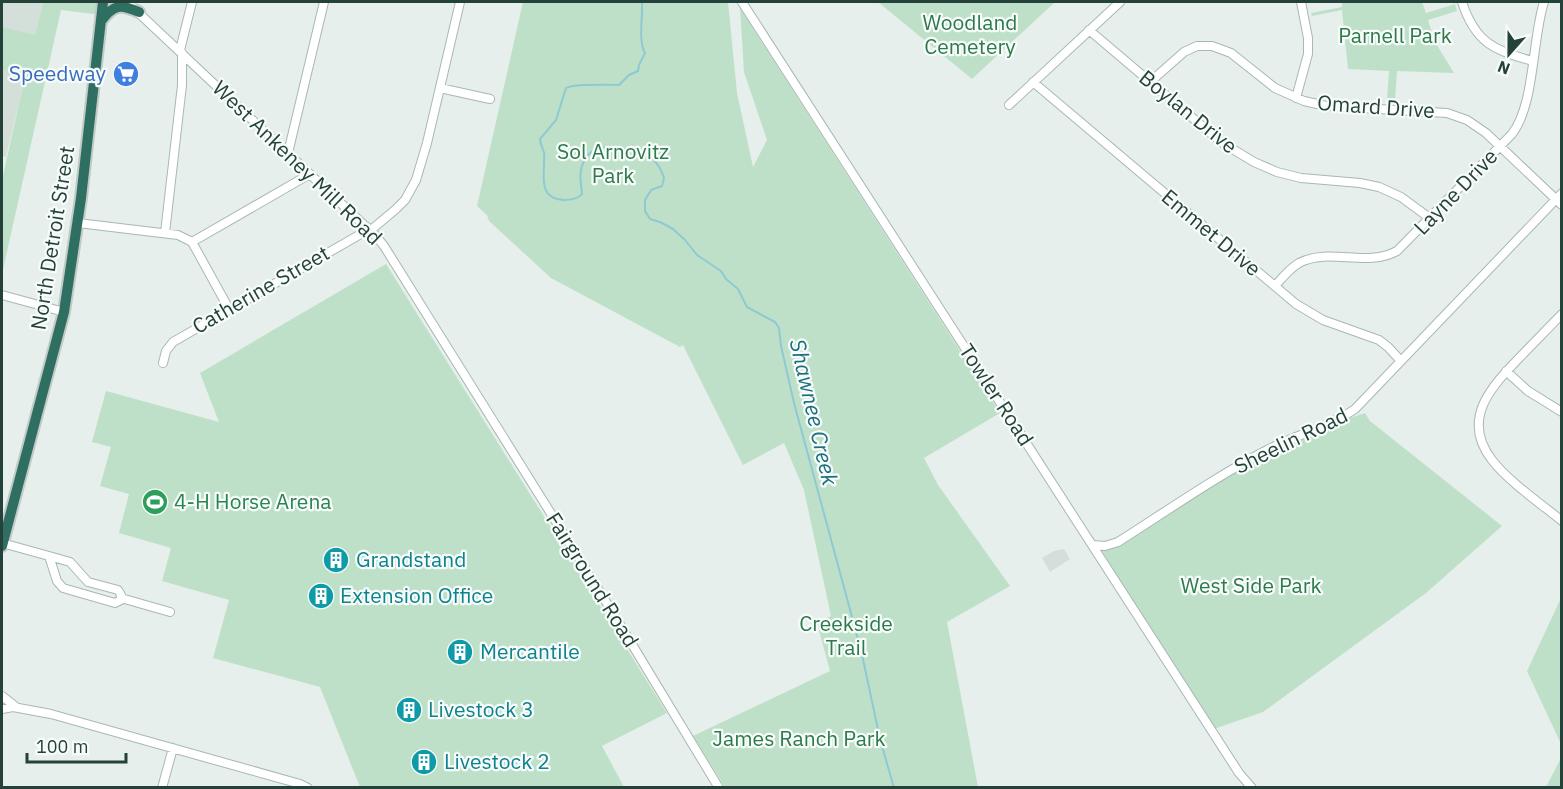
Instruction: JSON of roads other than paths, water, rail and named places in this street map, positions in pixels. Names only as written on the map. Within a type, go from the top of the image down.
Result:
[{"type":"highway","name":"North Detroit Street","points":[[2,544],[64,312],[78,223],[103,2]]},
{"type":"highway","points":[[101,21],[108,12],[117,7],[139,12]]},
{"type":"street","name":"West Ankeney Mill Road","points":[[127,2],[371,230],[384,246],[464,374]]},
{"type":"street","points":[[165,233],[182,84],[181,51],[192,2]]},
{"type":"street","points":[[288,153],[324,2]]},
{"type":"street","name":"Catherine Street","points":[[163,363],[166,351],[173,342],[358,235],[371,230],[405,200],[416,180],[460,2]]},
{"type":"street","name":"Towler Road","points":[[742,2],[1239,773],[1252,788]]},
{"type":"street","points":[[1009,105],[1120,2]]},
{"type":"street","points":[[1296,98],[1308,54],[1308,38],[1301,2]]},
{"type":"street","points":[[1462,2],[1470,23],[1488,44],[1506,54],[1533,61]]},
{"type":"street","name":"Layne Drive","points":[[1275,286],[1293,267],[1311,259],[1327,257],[1369,259],[1390,255],[1403,247],[1431,219],[1514,131],[1522,116],[1545,2]]},
{"type":"street","name":"Boylan Drive","points":[[1089,30],[1221,142],[1254,162],[1277,172],[1301,178],[1379,187],[1401,197],[1431,219]]},
{"type":"street","name":"Omard Drive","points":[[1150,82],[1184,52],[1197,46],[1212,46],[1231,52],[1275,88],[1296,98],[1326,106],[1447,113],[1474,124],[1560,199]]},
{"type":"street","name":"Emmet Drive","points":[[1033,82],[1296,304],[1314,315],[1378,340],[1401,361]]},
{"type":"street","points":[[440,88],[490,99]]},
{"type":"street","points":[[192,242],[310,174]]},
{"type":"street","name":"Sheelin Road","points":[[1093,544],[1105,546],[1118,543],[1240,464],[1286,440],[1347,415],[1362,403],[1560,199]]},
{"type":"street","points":[[78,223],[182,236],[192,242],[229,309]]},
{"type":"street","points":[[2,295],[64,312]]},
{"type":"street","points":[[1562,314],[1494,384],[1485,399],[1480,418],[1480,430],[1485,449],[1498,467],[1562,521]]},
{"type":"street","points":[[1506,371],[1528,391],[1562,412]]},
{"type":"street","name":"Fairground Road","points":[[464,374],[719,788]]},
{"type":"street","points":[[2,544],[70,562],[88,582],[118,590],[121,598]]},
{"type":"street","points":[[49,556],[57,581],[63,588],[115,603],[121,598]]},
{"type":"street","points":[[121,598],[170,612]]},
{"type":"street","points":[[2,696],[17,708]]},
{"type":"street","points":[[2,709],[17,708],[51,714],[308,788]]},
{"type":"street","points":[[162,788],[173,748]]},
{"type":"waterway","name":"Shawnee Creek","points":[[642,2],[641,36],[645,53],[638,71],[629,75],[619,85],[583,85],[566,88],[556,120],[540,139],[544,153],[545,189],[549,195],[564,200],[580,196],[582,194],[580,177],[582,165],[588,155],[604,147],[650,156],[664,178],[662,186],[651,190],[645,200],[645,211],[650,219],[673,229],[697,255],[721,271],[726,279],[738,289],[747,307],[775,322],[779,328],[794,403],[861,650],[880,739],[894,788]]},
{"type":"place","name":"Speedway","points":[[126,74]]},
{"type":"place","name":"4-H Horse Arena","points":[[155,502]]},
{"type":"place","name":"Grandstand","points":[[336,560]]},
{"type":"place","name":"Extension Office","points":[[321,596]]},
{"type":"place","name":"Mercantile","points":[[460,652]]},
{"type":"place","name":"Livestock 3","points":[[409,710]]},
{"type":"place","name":"Livestock 2","points":[[424,762]]},
{"type":"park label","name":"Woodland Cemetery","points":[[970,35]]},
{"type":"park label","name":"Parnell Park","points":[[1395,36]]},
{"type":"park label","name":"Sol Arnovitz Park","points":[[613,164]]},
{"type":"park label","name":"West Side Park","points":[[1251,586]]},
{"type":"park label","name":"Creekside Trail","points":[[846,636]]},
{"type":"park label","name":"James Ranch Park","points":[[799,739]]}]
